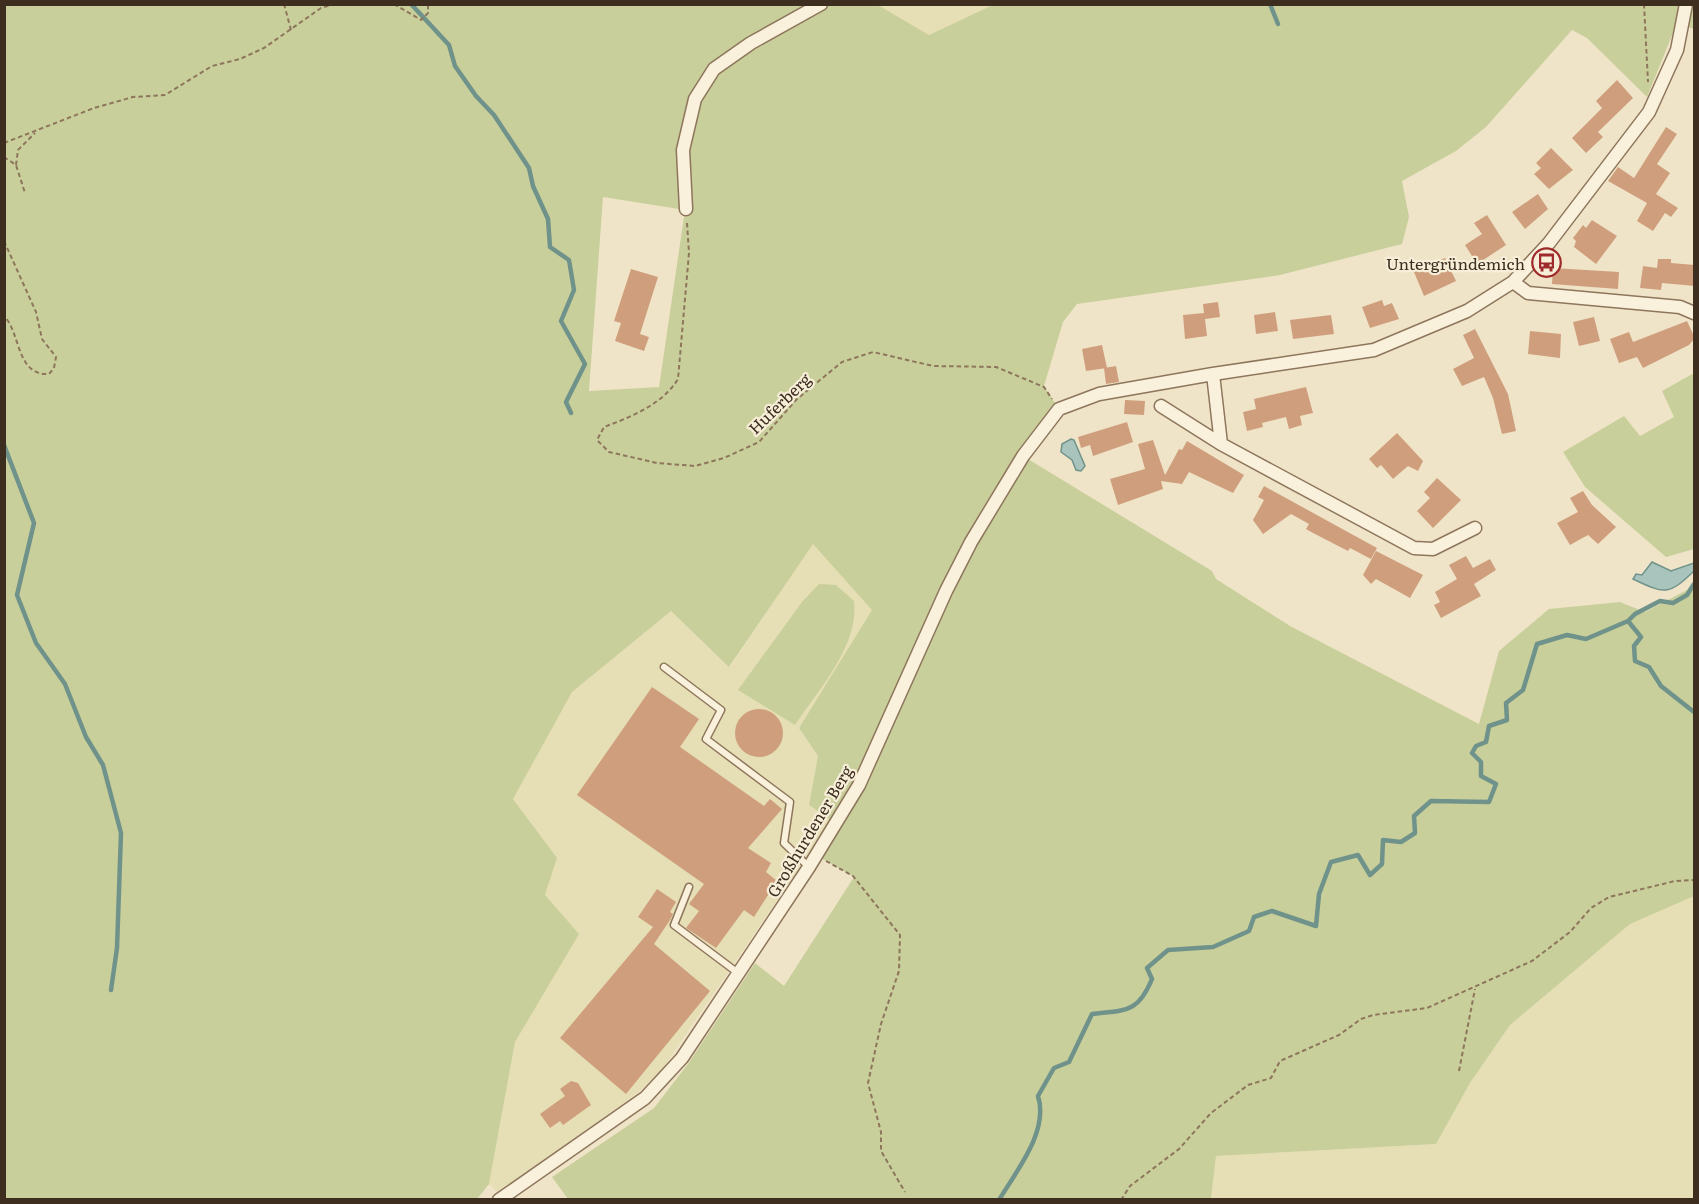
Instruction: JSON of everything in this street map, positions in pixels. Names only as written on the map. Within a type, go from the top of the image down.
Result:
[{"type":"street","points":[[686,209],[683,150],[695,99],[714,69],[751,43],[820,4]]},
{"type":"street","points":[[1059,409],[1099,394],[1374,350],[1467,311],[1514,282],[1549,243],[1649,112],[1677,50],[1686,4]]},
{"type":"street","points":[[1514,282],[1528,293],[1680,307],[1695,313]]},
{"type":"street","points":[[1213,374],[1221,444]]},
{"type":"street","points":[[1161,406],[1221,444],[1414,548],[1433,549],[1475,528]]},
{"type":"street","name":"Großhurdener Berg","points":[[499,1200],[645,1098],[682,1058],[809,867],[863,776],[946,591],[971,542],[1023,456],[1059,409]]},
{"type":"lane","points":[[664,667],[721,710],[706,739],[790,802],[784,843],[809,867]]},
{"type":"lane","points":[[689,887],[674,925],[738,973]]},
{"type":"path","points":[[284,4],[291,31]]},
{"type":"path","points":[[4,143],[94,108],[133,97],[165,95],[212,66],[240,59],[291,31],[321,8],[334,4]]},
{"type":"path","points":[[394,4],[421,20],[428,13],[428,4]]},
{"type":"path","points":[[1644,4],[1649,112]]},
{"type":"path","points":[[25,193],[16,165],[18,150],[37,132]]},
{"type":"path","points":[[4,157],[16,165]]},
{"type":"path","name":"Huferberg","points":[[686,209],[689,253],[678,379],[670,393],[627,419],[604,427],[597,440],[609,452],[657,464],[695,466],[724,458],[759,442],[796,399],[842,362],[873,352],[933,366],[996,367],[1044,387],[1059,409]]},
{"type":"path","points":[[4,241],[36,312],[42,339],[56,357],[54,368],[49,374],[42,375],[24,362],[4,316]]},
{"type":"path","points":[[816,855],[853,876],[900,935],[899,970],[881,1023],[868,1083],[881,1132],[881,1151],[905,1192]]},
{"type":"path","points":[[1121,1200],[1130,1186],[1179,1149],[1211,1113],[1248,1085],[1271,1078],[1280,1061],[1339,1035],[1361,1019],[1373,1015],[1427,1008],[1475,989],[1532,961],[1570,932],[1591,908],[1609,897],[1676,881],[1695,880]]},
{"type":"path","points":[[1459,1071],[1475,989]]},
{"type":"shaded area","points":[[876,5],[995,5],[929,35]]},
{"type":"shaded area","points":[[813,543],[873,610],[799,728],[818,756],[809,805],[835,823],[816,855],[810,852],[661,1071],[635,1095],[497,1192],[489,1184],[515,1042],[532,1010],[545,895],[557,858],[513,799],[571,692],[671,611],[730,667]]},
{"type":"shaded area","points":[[1694,896],[1694,1199],[1211,1200],[1216,1156],[1436,1144],[1470,1083],[1510,1025],[1630,924]]},
{"type":"green space","points":[[876,4],[929,35],[995,4],[1694,5],[1694,29],[1677,23],[1647,97],[1587,38],[1572,30],[1486,127],[1456,151],[1402,181],[1409,217],[1402,244],[1280,275],[1077,304],[1063,322],[1044,386],[1059,409],[1023,456],[1212,571],[1216,579],[1290,626],[1479,724],[1499,651],[1549,609],[1620,602],[1645,612],[1687,590],[1694,581],[1694,896],[1630,924],[1510,1025],[1470,1083],[1436,1144],[1216,1156],[1211,1199],[568,1199],[552,1177],[654,1108],[688,1064],[755,963],[784,986],[854,877],[816,855],[835,823],[809,805],[818,756],[799,728],[872,610],[813,544],[729,667],[671,611],[572,692],[513,799],[557,858],[545,895],[579,934],[515,1042],[489,1184],[477,1199],[5,1200],[5,5]],"holes":[[[603,197],[685,210],[659,387],[589,391]]]},
{"type":"green space","points":[[1694,373],[1694,549],[1666,557],[1585,487],[1563,452],[1624,416],[1640,436],[1674,417],[1662,391]]},
{"type":"green space","points":[[819,584],[836,585],[854,601],[854,618],[844,651],[826,682],[795,725],[738,690],[802,602]]},
{"type":"water","points":[[1071,439],[1074,440],[1085,466],[1081,471],[1076,470],[1072,460],[1061,452],[1062,444]]},
{"type":"water","points":[[1652,562],[1671,571],[1694,563],[1694,571],[1678,585],[1660,590],[1633,579],[1636,574],[1642,575]]},
{"type":"building","points":[[1617,80],[1633,98],[1598,132],[1603,137],[1586,153],[1572,138],[1602,108],[1596,101]]},
{"type":"building","points":[[1666,127],[1677,134],[1657,164],[1670,173],[1656,194],[1678,208],[1671,217],[1665,213],[1653,231],[1637,221],[1647,203],[1608,181],[1618,167],[1634,178]]},
{"type":"building","points":[[1551,148],[1573,170],[1549,189],[1534,174],[1541,168],[1536,163]]},
{"type":"building","points":[[1538,194],[1548,209],[1525,229],[1512,212]]},
{"type":"building","points":[[1487,215],[1506,245],[1477,264],[1465,245],[1482,234],[1474,223]]},
{"type":"building","points":[[1592,220],[1617,236],[1596,264],[1574,247],[1576,241],[1573,238],[1583,225],[1586,228]]},
{"type":"building","points":[[1445,258],[1456,281],[1424,296],[1414,272]]},
{"type":"building","points":[[1658,259],[1671,259],[1671,263],[1695,265],[1695,286],[1662,283],[1661,290],[1640,288],[1643,266],[1657,268]]},
{"type":"building","points":[[1553,268],[1619,272],[1618,289],[1552,284]]},
{"type":"building","points":[[631,269],[658,277],[640,334],[649,337],[644,351],[615,341],[621,323],[614,321]]},
{"type":"building","points":[[1382,300],[1384,306],[1392,303],[1399,319],[1370,328],[1362,307]]},
{"type":"building","points":[[1218,302],[1220,317],[1205,319],[1207,336],[1185,339],[1183,315],[1204,313],[1203,304]]},
{"type":"building","points":[[1275,312],[1278,331],[1256,334],[1254,315]]},
{"type":"building","points":[[1331,315],[1334,334],[1293,339],[1290,320]]},
{"type":"building","points":[[1594,317],[1600,341],[1579,346],[1573,322]]},
{"type":"building","points":[[1687,321],[1695,338],[1689,345],[1643,368],[1637,357],[1619,363],[1610,339],[1629,332],[1633,342]]},
{"type":"building","points":[[1475,329],[1508,394],[1516,431],[1502,434],[1493,398],[1484,377],[1462,386],[1453,369],[1474,358],[1463,335]]},
{"type":"building","points":[[1530,331],[1561,334],[1560,358],[1528,354]]},
{"type":"building","points":[[1102,345],[1107,368],[1086,371],[1082,349]]},
{"type":"building","points":[[1116,366],[1119,382],[1106,384],[1104,368]]},
{"type":"building","points":[[1306,387],[1313,413],[1300,416],[1302,425],[1289,429],[1286,417],[1262,423],[1263,427],[1247,431],[1243,412],[1256,409],[1254,399]]},
{"type":"building","points":[[1125,400],[1145,401],[1144,415],[1124,414]]},
{"type":"building","points":[[1127,422],[1133,442],[1093,456],[1090,445],[1081,448],[1078,437]]},
{"type":"building","points":[[1397,433],[1423,461],[1418,471],[1408,466],[1393,479],[1381,465],[1377,468],[1369,459]]},
{"type":"building","points":[[1153,440],[1165,475],[1179,449],[1182,450],[1187,441],[1244,475],[1233,493],[1189,472],[1182,484],[1161,481],[1163,489],[1118,505],[1110,479],[1145,469],[1138,444]]},
{"type":"building","points":[[1437,478],[1461,500],[1433,528],[1417,511],[1430,498],[1424,492]]},
{"type":"building","points":[[1264,486],[1377,548],[1371,559],[1350,548],[1348,551],[1313,533],[1306,529],[1309,524],[1291,514],[1263,534],[1253,520],[1264,500],[1258,497]]},
{"type":"building","points":[[1583,491],[1592,505],[1616,527],[1598,544],[1588,535],[1570,545],[1557,523],[1578,512],[1570,498]]},
{"type":"building","points":[[1376,551],[1423,575],[1410,598],[1376,579],[1371,584],[1363,575]]},
{"type":"building","points":[[1466,556],[1473,568],[1490,559],[1496,570],[1474,584],[1481,596],[1441,618],[1434,605],[1440,602],[1435,592],[1457,579],[1449,565]]},
{"type":"building","points":[[652,687],[699,719],[680,747],[764,806],[770,799],[782,809],[748,848],[771,863],[766,872],[777,881],[754,917],[744,910],[716,948],[686,928],[699,911],[689,904],[704,884],[577,795]]},
{"type":"building","points":[[754,709],[764,709],[776,716],[783,728],[783,738],[776,750],[764,757],[754,757],[739,746],[735,738],[735,728],[746,713]]},
{"type":"building","points":[[657,889],[676,902],[670,912],[673,914],[670,920],[654,944],[710,991],[626,1094],[560,1038],[653,927],[638,917]]},
{"type":"building","points":[[571,1081],[578,1083],[591,1105],[563,1125],[560,1121],[550,1128],[540,1114],[565,1096],[560,1089]]},
{"type":"waterway","points":[[411,4],[449,45],[455,66],[476,96],[494,115],[529,168],[533,186],[548,219],[550,247],[569,260],[574,290],[561,321],[585,364],[566,402],[571,413]]},
{"type":"waterway","points":[[1270,4],[1278,24]]},
{"type":"waterway","points":[[4,445],[34,523],[17,595],[36,643],[65,684],[86,737],[103,765],[121,833],[117,948],[111,990]]},
{"type":"waterway","points":[[999,1200],[1022,1163],[1035,1136],[1039,1123],[1038,1096],[1054,1068],[1069,1062],[1092,1014],[1122,1010],[1136,1004],[1142,998],[1152,979],[1147,968],[1168,950],[1213,947],[1249,931],[1254,917],[1272,911],[1316,926],[1319,894],[1331,862],[1358,855],[1370,875],[1382,864],[1383,840],[1401,842],[1415,833],[1414,816],[1431,801],[1489,802],[1496,784],[1481,776],[1481,762],[1472,753],[1476,746],[1486,742],[1489,726],[1507,720],[1506,703],[1523,690],[1537,644],[1567,635],[1586,639],[1628,621],[1635,614],[1660,601],[1673,603],[1687,595],[1694,584]]},
{"type":"waterway","points":[[1628,621],[1641,637],[1634,646],[1635,661],[1649,667],[1661,686],[1694,712]]},
{"type":"place","name":"Untergründemich","points":[[1546,263]]}]
